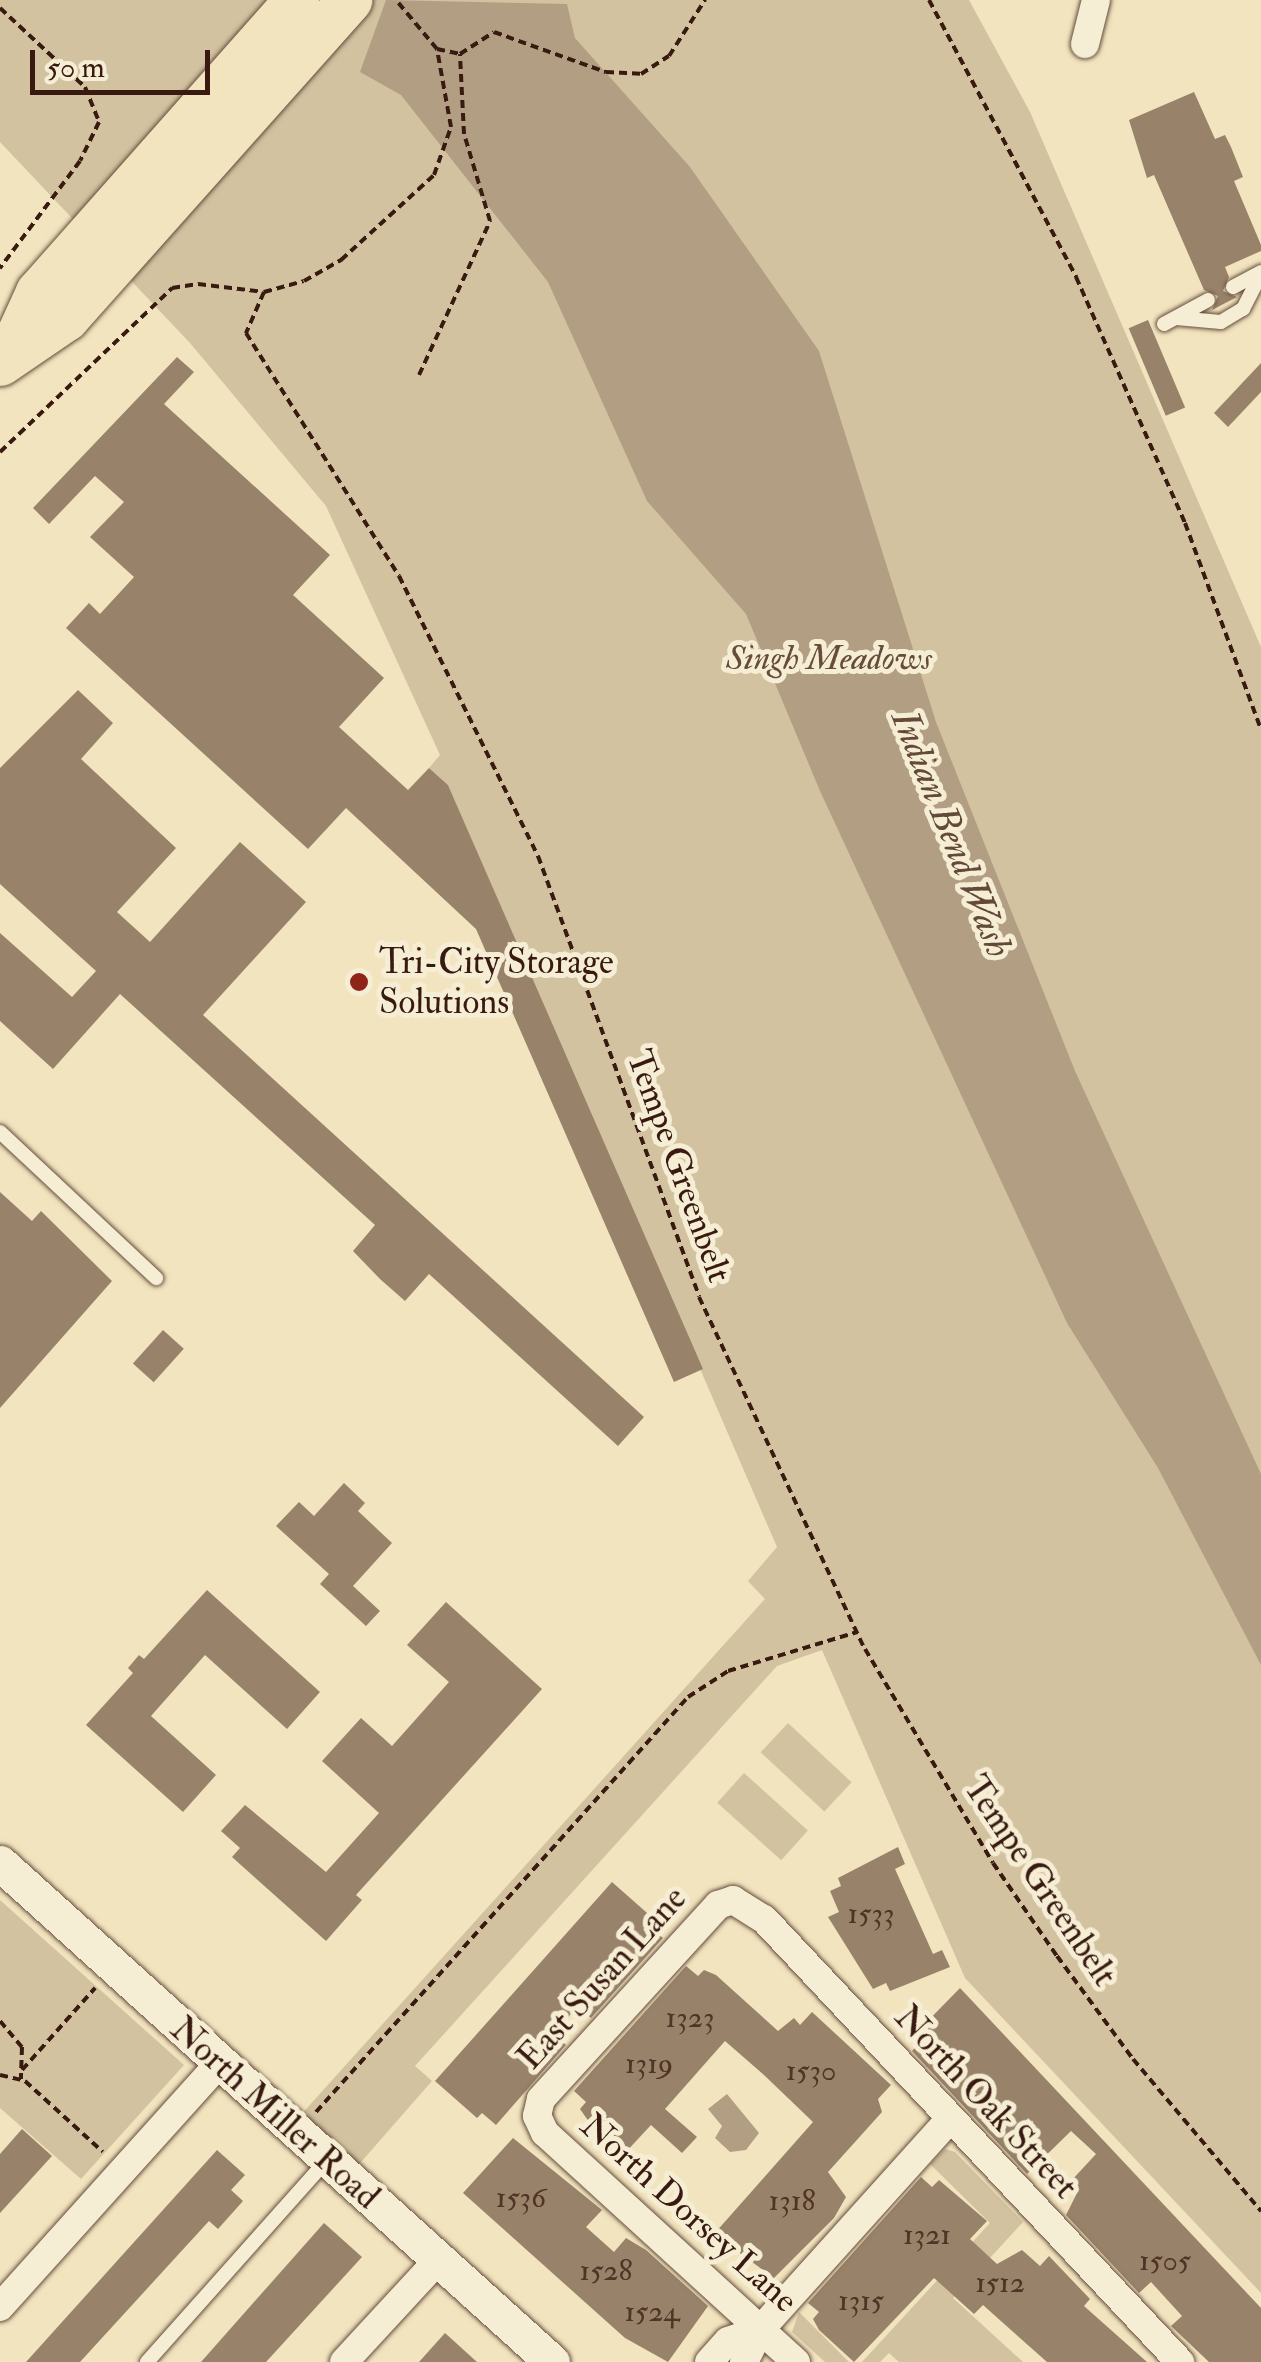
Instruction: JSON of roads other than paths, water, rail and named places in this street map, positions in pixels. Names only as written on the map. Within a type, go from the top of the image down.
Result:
[{"type":"main road","points":[[5,357],[38,292],[296,0]]},
{"type":"main road","points":[[5,357],[66,318],[349,0]]},
{"type":"street","points":[[1085,44],[1096,0]]},
{"type":"street","name":"North Miller Road","points":[[0,1864],[438,2260],[540,2358]]},
{"type":"street","name":"East Susan Lane","points":[[537,2116],[541,2100],[566,2072],[718,1905],[732,1900]]},
{"type":"street","name":"North Oak Street","points":[[732,1900],[764,1920],[1180,2362]]},
{"type":"street","points":[[0,2307],[219,2064]]},
{"type":"street","name":"North Dorsey Lane","points":[[537,2116],[545,2133],[796,2362]]},
{"type":"street","points":[[725,2360],[760,2330],[950,2119]]},
{"type":"street","points":[[344,2362],[438,2260]]},
{"type":"lane","points":[[1233,286],[1261,273]]},
{"type":"lane","points":[[1208,300],[1170,321],[1221,322],[1243,308],[1261,273]]},
{"type":"lane","points":[[0,1132],[156,1278]]},
{"type":"lane","points":[[146,2362],[327,2160]]},
{"type":"water","name":"Indian Bend Wash","points":[[386,0],[567,4],[575,38],[690,167],[819,351],[936,722],[1075,1071],[1261,1474],[1261,1665],[1158,1468],[1067,1323],[820,791],[746,614],[647,501],[548,282],[401,95],[360,72]]},
{"type":"water","points":[[727,2094],[759,2133],[746,2150],[730,2152],[715,2138],[722,2126],[708,2109]]},
{"type":"place","name":"Tri-City Storage Solutions","points":[[359,982]]},
{"type":"park label","name":"Singh Meadows","points":[[829,658]]}]
